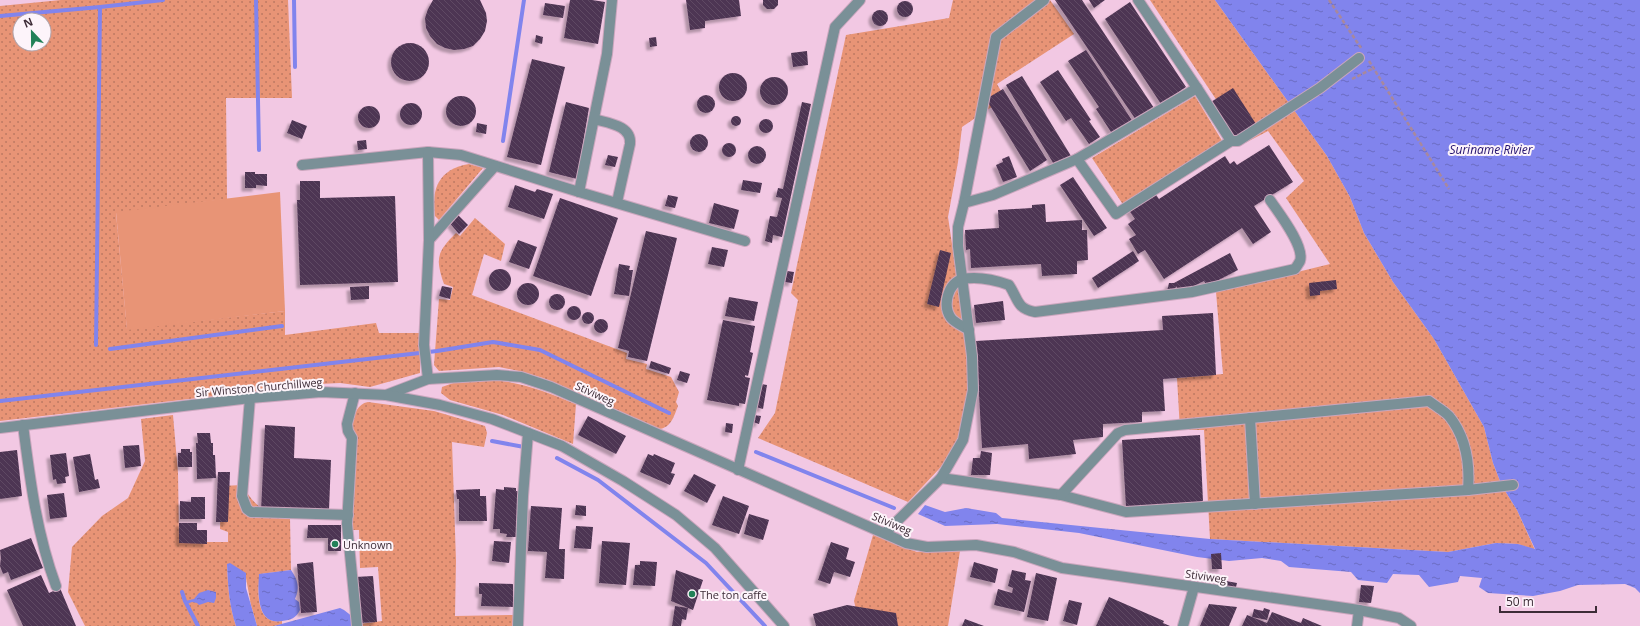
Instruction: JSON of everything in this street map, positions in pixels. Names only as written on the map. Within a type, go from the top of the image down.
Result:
[{"type":"street","points":[[579,192],[607,54],[612,0]]},
{"type":"street","points":[[738,470],[835,27],[860,0]]},
{"type":"street","points":[[885,533],[940,478],[963,440],[973,390],[972,356],[962,280],[958,227],[996,37],[1044,0]]},
{"type":"street","points":[[1138,0],[1198,88],[1231,141]]},
{"type":"street","points":[[1077,159],[1116,214],[1231,141],[1238,141],[1281,115],[1320,88],[1362,54]]},
{"type":"street","points":[[964,203],[978,200],[1077,159],[1198,88]]},
{"type":"street","points":[[594,119],[622,128],[629,135],[630,144],[617,202]]},
{"type":"street","points":[[302,165],[428,152],[460,155],[745,241]]},
{"type":"street","points":[[428,152],[429,240],[424,344],[425,365],[428,380]]},
{"type":"street","points":[[429,240],[494,166]]},
{"type":"street","points":[[968,330],[951,318],[946,304],[947,296],[954,286],[962,280],[981,278],[998,281],[1009,285],[1019,304],[1025,310],[1036,312],[1192,292],[1286,272],[1295,268],[1301,260],[1300,252],[1294,237],[1270,200]]},
{"type":"street","name":"Stiviweg","points":[[386,395],[428,380],[497,375],[521,377],[558,390],[906,543],[927,547],[976,545],[1014,552],[1062,568],[1359,610],[1399,618],[1412,626]]},
{"type":"street","name":"Sir Winston Churchillweg","points":[[0,428],[250,398],[321,392],[386,395],[440,405],[492,419],[562,446],[623,481],[676,515],[715,548],[784,626]]},
{"type":"street","points":[[355,394],[347,424],[348,431],[352,438],[348,524],[357,626]]},
{"type":"street","points":[[250,398],[242,496],[247,509],[251,512],[348,515]]},
{"type":"street","points":[[1061,495],[1118,433],[1125,430],[1429,401],[1448,416],[1460,433],[1468,457],[1470,476],[1468,490]]},
{"type":"street","points":[[1250,418],[1255,504]]},
{"type":"street","points":[[23,425],[31,493],[49,568],[56,586]]},
{"type":"street","points":[[518,626],[523,496],[528,433]]},
{"type":"street","points":[[940,478],[1061,495],[1126,512],[1468,490],[1513,485]]},
{"type":"street","points":[[1183,626],[1194,586]]},
{"type":"street","points":[[1357,626],[1359,610]]},
{"type":"path","points":[[1329,0],[1449,189]]},
{"type":"shaded area","points":[[61,0],[288,0],[292,98],[226,98],[227,199],[116,213],[127,329],[285,311],[285,335],[376,323],[379,333],[420,333],[420,373],[370,387],[340,383],[319,384],[0,421],[0,6]]},
{"type":"shaded area","points":[[953,0],[1050,0],[1074,34],[997,84],[1005,98],[962,127],[958,162],[948,217],[969,359],[969,393],[963,423],[954,449],[940,468],[908,502],[758,438],[775,413],[798,300],[791,293],[846,35],[949,18]]},
{"type":"shaded area","points":[[1150,0],[1215,0],[1327,156],[1350,197],[1364,233],[1393,282],[1434,339],[1484,427],[1493,463],[1502,486],[1517,510],[1535,550],[1518,544],[1496,543],[1448,552],[1210,539],[1204,430],[1180,430],[1177,378],[1223,374],[1216,292],[1330,264],[1286,198],[1304,181],[1268,131],[1245,143]]},
{"type":"shaded area","points":[[1195,96],[1224,144],[1124,206],[1092,158]]},
{"type":"shaded area","points":[[469,164],[483,168],[439,220],[435,216],[434,197],[439,181],[450,170]]},
{"type":"shaded area","points":[[280,192],[285,311],[127,330],[116,212]]},
{"type":"shaded area","points":[[475,218],[505,244],[501,261],[484,254],[472,295],[627,353],[626,359],[647,364],[646,369],[671,377],[679,392],[676,402],[678,406],[669,424],[659,429],[543,378],[519,371],[499,367],[439,371],[434,365],[439,299],[450,300],[453,287],[444,284],[441,275],[439,261],[441,251],[456,233],[460,236]]},
{"type":"shaded area","points":[[485,380],[520,384],[576,404],[573,444],[503,415],[450,400],[441,393],[442,387],[456,382]]},
{"type":"shaded area","points":[[368,402],[434,411],[485,426],[487,433],[484,447],[452,442],[456,561],[455,616],[514,615],[514,626],[360,626],[360,624],[382,621],[378,567],[360,568],[359,530],[351,530],[357,438],[351,424],[359,407]]},
{"type":"shaded area","points":[[173,415],[178,473],[179,542],[228,542],[228,532],[220,529],[221,486],[243,485],[256,504],[275,515],[290,518],[291,570],[260,574],[259,581],[260,606],[263,613],[267,618],[273,621],[282,621],[282,624],[274,626],[257,626],[246,578],[227,564],[230,603],[236,626],[85,626],[68,592],[72,547],[102,516],[128,498],[145,461],[141,419]]},
{"type":"shaded area","points":[[873,535],[917,552],[960,551],[948,626],[860,626],[854,601]]},
{"type":"water","name":"Suriname Rivier","points":[[1215,0],[1640,0],[1640,593],[1635,588],[1625,584],[1578,585],[1560,591],[1533,596],[1488,593],[1479,587],[1482,578],[1460,576],[1458,582],[1429,587],[1419,575],[1393,574],[1387,583],[1358,580],[1351,572],[1289,567],[1281,561],[1262,558],[1229,561],[1197,557],[1079,533],[997,524],[945,526],[918,514],[925,505],[945,512],[966,508],[996,513],[1002,518],[1210,539],[1448,552],[1496,543],[1518,544],[1535,549],[1517,510],[1502,486],[1493,463],[1484,427],[1434,339],[1393,282],[1364,233],[1350,197],[1327,156]]},
{"type":"water","points":[[230,563],[246,573],[246,588],[257,626],[236,626],[228,588],[227,564]]},
{"type":"water","points":[[291,570],[298,584],[295,599],[299,602],[300,610],[295,617],[291,619],[274,621],[267,618],[260,606],[259,574]]},
{"type":"water","points":[[208,590],[216,592],[214,603],[208,602],[199,605],[192,602],[187,604],[185,601],[194,599],[199,593]]},
{"type":"water","points":[[340,608],[353,617],[353,626],[274,626]]},
{"type":"building","points":[[433,0],[480,0],[486,13],[487,21],[485,31],[480,39],[473,46],[464,49],[454,50],[437,44],[430,36],[426,28],[425,18]]},
{"type":"building","points":[[570,0],[592,0],[605,2],[598,44],[564,38]]},
{"type":"building","points":[[686,0],[739,0],[741,16],[705,21],[705,28],[690,30]]},
{"type":"building","points":[[763,0],[778,0],[778,5],[774,9],[767,9],[763,5]]},
{"type":"building","points":[[1055,0],[1082,0],[1154,108],[1136,120]]},
{"type":"building","points":[[1089,0],[1105,0],[1094,8]]},
{"type":"building","points":[[905,1],[911,3],[913,9],[911,15],[905,17],[899,15],[897,9],[899,3]]},
{"type":"building","points":[[1130,2],[1186,87],[1161,104],[1105,19]]},
{"type":"building","points":[[545,3],[565,6],[563,18],[543,15]]},
{"type":"building","points":[[880,10],[886,12],[888,18],[886,24],[880,26],[874,24],[872,18],[874,12]]},
{"type":"building","points":[[536,35],[543,37],[542,44],[535,42]]},
{"type":"building","points":[[656,37],[657,46],[650,47],[649,38]]},
{"type":"building","points":[[406,43],[414,43],[424,48],[428,55],[428,69],[424,76],[414,81],[406,81],[396,76],[394,73],[391,66],[391,58],[396,48],[399,46]]},
{"type":"building","points":[[1086,50],[1133,122],[1113,135],[1096,109],[1099,107],[1068,61]]},
{"type":"building","points":[[807,51],[808,65],[793,67],[791,53]]},
{"type":"building","points":[[532,59],[565,67],[541,165],[507,157]]},
{"type":"building","points":[[1058,70],[1091,120],[1089,121],[1100,137],[1089,144],[1071,118],[1066,121],[1040,82]]},
{"type":"building","points":[[733,73],[743,77],[747,87],[743,97],[733,101],[723,97],[719,87],[723,77]]},
{"type":"building","points":[[1022,76],[1071,156],[1055,166],[1006,85]]},
{"type":"building","points":[[774,77],[784,81],[788,91],[784,101],[774,105],[764,101],[760,91],[764,81]]},
{"type":"building","points":[[1233,88],[1256,124],[1235,138],[1211,102]]},
{"type":"building","points":[[1003,89],[1047,160],[1030,171],[986,99]]},
{"type":"building","points":[[702,95],[710,95],[715,100],[713,111],[710,113],[702,113],[697,108],[697,100]]},
{"type":"building","points":[[461,96],[472,100],[476,111],[472,122],[461,126],[450,122],[446,111],[450,100]]},
{"type":"building","points":[[566,102],[589,108],[577,179],[549,172]]},
{"type":"building","points":[[802,102],[811,104],[782,237],[773,235],[772,243],[765,241],[770,216],[777,217],[782,198],[776,197],[778,188],[783,189]]},
{"type":"building","points":[[411,103],[419,106],[422,114],[419,122],[411,125],[403,122],[400,114],[403,106]]},
{"type":"building","points":[[369,106],[377,109],[380,117],[377,125],[369,128],[361,125],[358,117],[361,109]]},
{"type":"building","points":[[734,116],[738,116],[740,117],[740,125],[734,126],[731,123],[731,119]]},
{"type":"building","points":[[763,119],[769,119],[773,123],[773,129],[769,133],[763,133],[759,129],[759,123]]},
{"type":"building","points":[[292,120],[307,126],[302,139],[287,133]]},
{"type":"building","points":[[477,123],[487,125],[486,134],[476,132]]},
{"type":"building","points":[[695,134],[703,134],[708,139],[706,150],[703,152],[695,152],[690,147],[690,139]]},
{"type":"building","points":[[366,140],[367,149],[358,150],[357,141]]},
{"type":"building","points":[[726,143],[732,143],[736,147],[736,153],[732,157],[726,157],[722,153],[722,147]]},
{"type":"building","points":[[1269,145],[1293,182],[1254,206],[1271,232],[1253,244],[1242,228],[1164,279],[1145,250],[1138,254],[1129,239],[1136,235],[1128,224],[1135,219],[1128,209],[1154,192],[1159,199],[1225,156],[1230,164],[1234,161],[1237,165]]},
{"type":"building","points":[[753,146],[761,146],[766,151],[764,162],[761,164],[753,164],[748,159],[748,151]]},
{"type":"building","points":[[608,155],[618,157],[615,167],[605,165]]},
{"type":"building","points":[[1009,156],[1017,177],[1003,182],[996,165],[1003,162],[1002,159]]},
{"type":"building","points":[[245,172],[267,174],[267,186],[256,185],[256,188],[245,188]]},
{"type":"building","points":[[1073,177],[1107,228],[1094,236],[1060,185]]},
{"type":"building","points":[[743,180],[762,183],[760,193],[741,190]]},
{"type":"building","points":[[300,181],[320,181],[320,198],[395,196],[398,282],[300,285],[297,200],[300,200]]},
{"type":"building","points":[[515,185],[535,192],[537,189],[553,194],[544,219],[508,207]]},
{"type":"building","points":[[668,195],[678,197],[675,208],[665,206]]},
{"type":"building","points":[[560,198],[618,218],[591,296],[533,276]]},
{"type":"building","points":[[714,203],[739,210],[734,229],[709,223]]},
{"type":"building","points":[[1045,204],[1046,222],[1082,220],[1082,230],[1087,230],[1088,260],[1077,261],[1077,274],[1042,276],[1041,264],[971,268],[970,249],[966,250],[965,230],[999,228],[998,210],[1032,208],[1032,205]]},
{"type":"building","points":[[456,213],[468,225],[459,234],[448,221]]},
{"type":"building","points":[[646,231],[677,238],[647,361],[628,357],[629,351],[618,348]]},
{"type":"building","points":[[518,240],[537,247],[529,269],[509,262]]},
{"type":"building","points":[[712,247],[728,250],[724,267],[708,264]]},
{"type":"building","points":[[940,250],[951,253],[939,307],[927,304]]},
{"type":"building","points":[[1133,251],[1139,261],[1098,288],[1092,278]]},
{"type":"building","points":[[1230,253],[1238,270],[1207,286],[1204,281],[1180,293],[1176,286],[1175,292],[1167,291],[1169,283],[1174,283]]},
{"type":"building","points":[[619,264],[630,266],[629,270],[633,270],[629,296],[614,294]]},
{"type":"building","points":[[500,269],[508,272],[511,280],[508,288],[500,291],[492,288],[489,280],[492,272]]},
{"type":"building","points":[[787,271],[794,272],[792,283],[785,282]]},
{"type":"building","points":[[1336,280],[1337,289],[1320,291],[1320,295],[1310,296],[1309,283]]},
{"type":"building","points":[[524,283],[532,283],[539,290],[539,298],[532,305],[524,305],[517,298],[517,290]]},
{"type":"building","points":[[369,286],[369,299],[351,300],[350,287]]},
{"type":"building","points":[[442,286],[452,288],[450,299],[439,296]]},
{"type":"building","points":[[557,294],[564,299],[565,302],[560,309],[557,310],[550,305],[549,302],[554,295]]},
{"type":"building","points":[[729,297],[758,302],[754,321],[725,316]]},
{"type":"building","points":[[1003,301],[1005,320],[976,323],[974,305]]},
{"type":"building","points":[[574,306],[579,308],[581,313],[579,318],[574,320],[569,318],[567,313],[569,308]]},
{"type":"building","points":[[588,312],[592,314],[594,318],[592,322],[588,324],[584,322],[582,318],[584,314]]},
{"type":"building","points":[[1213,313],[1216,375],[1163,379],[1165,411],[1142,412],[1142,422],[1103,424],[1103,437],[1073,440],[1076,454],[1029,459],[1028,444],[982,448],[976,341],[1163,330],[1162,316]]},
{"type":"building","points":[[601,319],[606,321],[608,326],[606,331],[601,333],[596,331],[594,326],[596,321]]},
{"type":"building","points":[[723,320],[755,326],[750,352],[753,353],[748,376],[745,375],[745,377],[750,378],[745,404],[739,403],[739,406],[707,400]]},
{"type":"building","points":[[651,361],[671,368],[669,374],[649,368]]},
{"type":"building","points":[[680,371],[690,374],[687,383],[677,380]]},
{"type":"building","points":[[761,384],[767,385],[763,409],[756,407]]},
{"type":"building","points":[[754,415],[761,416],[759,424],[753,422]]},
{"type":"building","points":[[588,416],[626,436],[616,454],[578,435]]},
{"type":"building","points":[[726,423],[733,424],[732,433],[725,432]]},
{"type":"building","points":[[265,425],[295,427],[294,458],[331,460],[329,510],[291,508],[291,513],[261,511]]},
{"type":"building","points":[[197,433],[210,433],[211,443],[213,443],[213,455],[215,455],[216,478],[197,479]]},
{"type":"building","points":[[1200,435],[1203,502],[1126,507],[1122,440]]},
{"type":"building","points":[[139,445],[141,466],[125,468],[123,446]]},
{"type":"building","points":[[181,449],[190,449],[190,452],[192,452],[192,467],[178,467],[178,453],[181,453]]},
{"type":"building","points":[[17,450],[22,496],[0,499],[0,452]]},
{"type":"building","points":[[981,451],[992,453],[990,475],[971,475],[973,458],[980,458]]},
{"type":"building","points":[[66,453],[69,476],[65,477],[66,483],[57,484],[56,479],[53,480],[50,455]]},
{"type":"building","points":[[90,454],[95,480],[98,479],[100,488],[79,492],[73,457]]},
{"type":"building","points":[[648,454],[653,456],[654,454],[675,463],[671,473],[675,474],[670,485],[640,472]]},
{"type":"building","points":[[218,472],[230,472],[228,522],[216,522]]},
{"type":"building","points":[[694,474],[716,485],[707,503],[684,491]]},
{"type":"building","points":[[504,487],[516,488],[516,491],[521,492],[516,537],[506,537],[507,534],[500,533],[500,529],[493,529],[496,489],[504,490]]},
{"type":"building","points":[[480,489],[480,496],[486,496],[487,521],[459,521],[459,499],[457,499],[456,490]]},
{"type":"building","points":[[64,493],[67,517],[50,519],[47,495]]},
{"type":"building","points":[[723,496],[749,506],[739,534],[712,525]]},
{"type":"building","points":[[191,497],[205,497],[205,519],[180,519],[180,501],[191,502]]},
{"type":"building","points":[[576,505],[586,506],[586,516],[575,515]]},
{"type":"building","points":[[531,506],[562,508],[559,549],[565,549],[564,579],[545,578],[547,552],[528,551]]},
{"type":"building","points":[[749,514],[769,520],[763,540],[744,534]]},
{"type":"building","points":[[179,523],[197,523],[197,530],[207,530],[207,544],[179,543]]},
{"type":"building","name":"Unknown","points":[[308,525],[341,525],[341,551],[328,551],[328,538],[307,538]]},
{"type":"building","points":[[576,526],[593,527],[591,549],[574,548]]},
{"type":"building","points":[[31,538],[43,568],[11,580],[8,572],[3,574],[0,566],[0,550]]},
{"type":"building","points":[[494,541],[511,542],[509,563],[492,561]]},
{"type":"building","points":[[602,541],[630,543],[626,585],[599,583]]},
{"type":"building","points":[[831,542],[849,548],[846,559],[855,562],[850,577],[834,572],[830,584],[818,580]]},
{"type":"building","points":[[1221,553],[1222,569],[1212,569],[1211,554]]},
{"type":"building","points":[[640,561],[657,562],[655,586],[633,585],[635,565],[640,565]]},
{"type":"building","points":[[313,562],[317,612],[301,613],[297,564]]},
{"type":"building","points":[[974,562],[998,569],[995,583],[970,577]]},
{"type":"building","points":[[676,570],[703,580],[693,610],[671,601]]},
{"type":"building","points":[[1012,570],[1026,573],[1025,580],[1031,581],[1024,612],[994,605],[998,589],[1012,593],[1013,588],[1008,586]]},
{"type":"building","points":[[1036,573],[1057,578],[1048,621],[1027,617]]},
{"type":"building","points":[[41,575],[49,593],[60,588],[76,626],[23,626],[7,590]]},
{"type":"building","points":[[373,576],[377,622],[359,623],[355,577]]},
{"type":"building","points":[[1226,581],[1237,583],[1235,591],[1224,588]]},
{"type":"building","points":[[479,583],[513,584],[513,607],[481,606],[482,594],[479,594]]},
{"type":"building","points":[[1361,585],[1374,586],[1371,603],[1359,602]]},
{"type":"building","points":[[1109,597],[1164,621],[1163,623],[1170,626],[1096,626]]},
{"type":"building","points":[[1069,600],[1082,603],[1077,625],[1063,621]]},
{"type":"building","points":[[1209,604],[1237,607],[1229,626],[1200,626]]},
{"type":"building","points":[[847,605],[896,613],[898,626],[816,626],[813,614]]},
{"type":"building","points":[[675,606],[688,608],[686,620],[682,619],[681,626],[672,626]]},
{"type":"building","points":[[1264,608],[1270,610],[1267,620],[1252,617],[1254,609],[1263,611]]},
{"type":"building","points":[[1272,612],[1301,623],[1303,618],[1322,626],[1242,626],[1247,615],[1267,623]]},
{"type":"building","points":[[965,619],[984,626],[962,626]]},
{"type":"waterway","points":[[100,7],[163,0]]},
{"type":"waterway","points":[[256,0],[259,150]]},
{"type":"waterway","points":[[294,0],[295,67]]},
{"type":"waterway","points":[[503,141],[524,0]]},
{"type":"waterway","points":[[0,16],[100,7],[96,345]]},
{"type":"waterway","points":[[110,349],[282,326]]},
{"type":"waterway","points":[[0,401],[437,351],[493,342],[540,350],[669,413]]},
{"type":"waterway","points":[[492,441],[524,447]]},
{"type":"waterway","points":[[756,452],[894,508]]},
{"type":"waterway","points":[[557,458],[598,480],[706,563],[765,626]]},
{"type":"waterway","points":[[182,592],[198,626]]},
{"type":"place","name":"Unknown","points":[[335,544]]},
{"type":"place","name":"The ton caffe","points":[[692,594]]}]
